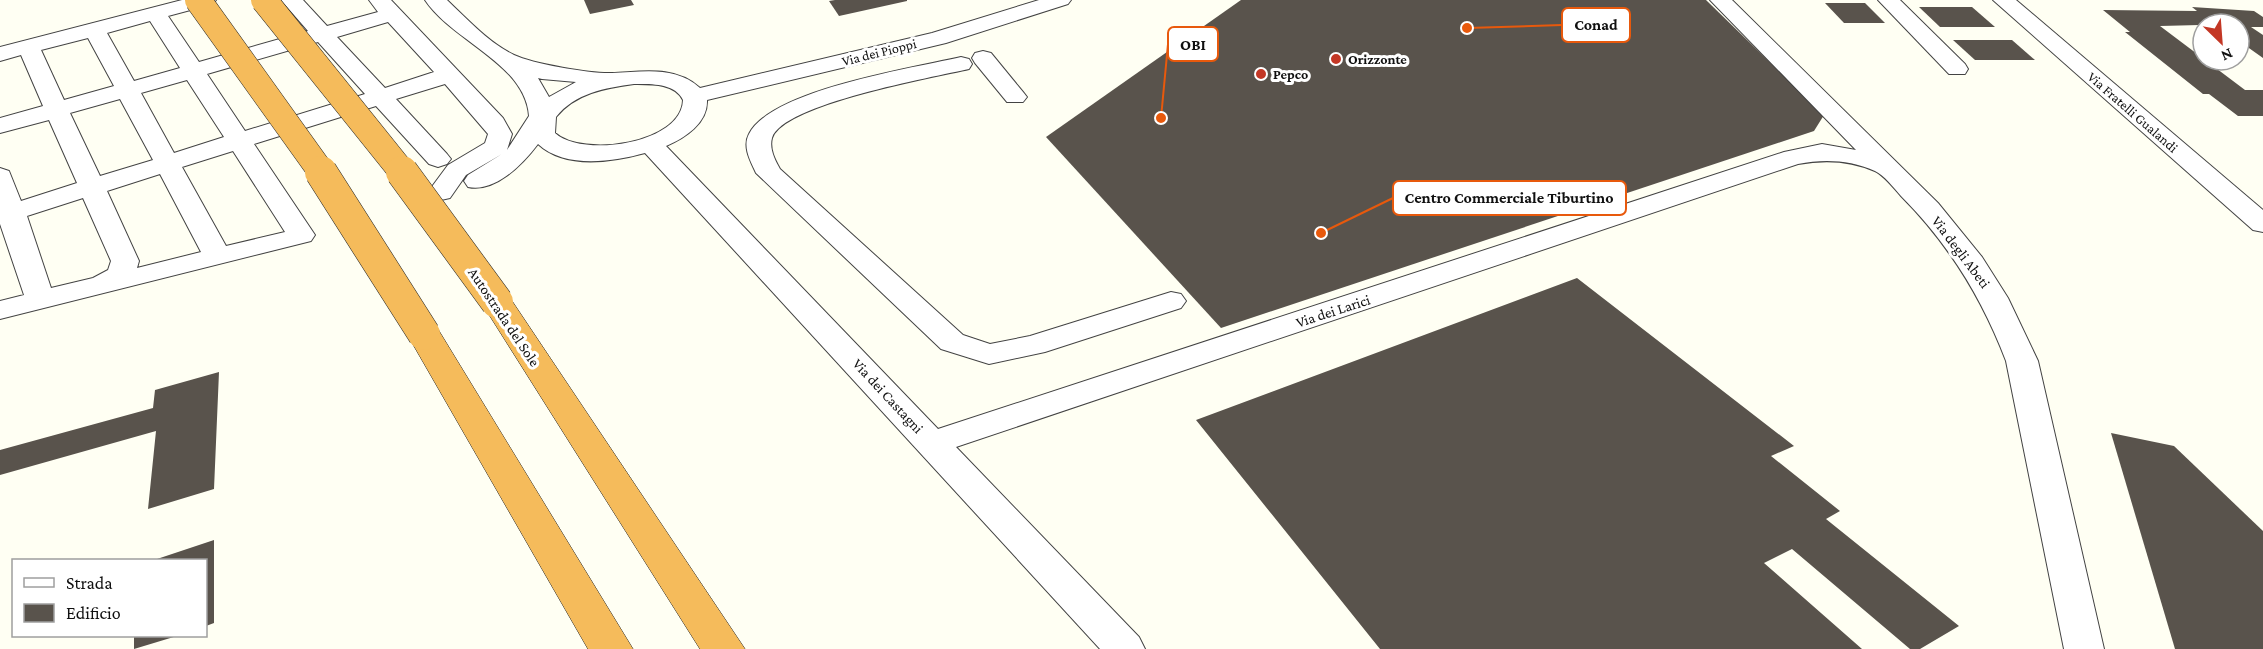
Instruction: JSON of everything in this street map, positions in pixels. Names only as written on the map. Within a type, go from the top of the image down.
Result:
[{"type":"highway","points":[[198,0],[330,184],[424,334],[611,649]]},
{"type":"highway","name":"Autostrada del Sole","points":[[264,0],[397,165],[497,303],[723,649]]},
{"type":"street","points":[[0,54],[206,0]]},
{"type":"street","points":[[291,0],[438,159]]},
{"type":"street","points":[[435,0],[474,37],[530,80],[540,100],[541,130],[546,138],[567,150],[605,153],[650,144],[672,134],[688,121],[696,108],[695,96],[687,88],[674,81],[634,77],[557,75],[529,69],[500,56]]},
{"type":"street","name":"Via dei Pioppi","points":[[695,96],[938,38],[1061,0]]},
{"type":"street","name":"Via degli Abeti","points":[[1720,0],[1865,143],[1959,244],[1987,282],[2008,323],[2022,361],[2033,403],[2084,649]]},
{"type":"street","points":[[1888,0],[1957,69]]},
{"type":"street","name":"Via Fratelli Gualandi","points":[[2003,0],[2263,224]]},
{"type":"street","points":[[0,126],[322,35],[386,7],[494,123],[500,140],[496,147],[457,170],[441,192]]},
{"type":"street","points":[[0,310],[294,237],[239,141],[155,13]]},
{"type":"street","points":[[94,29],[218,257]]},
{"type":"street","points":[[28,46],[125,261],[120,275],[99,287]]},
{"type":"street","points":[[1015,97],[972,61],[817,100],[778,116],[765,127],[759,140],[761,156],[769,173],[952,342],[989,354],[1034,345],[1171,301]]},
{"type":"street","points":[[6,214],[449,75]]},
{"type":"street","points":[[472,183],[505,165],[523,150],[542,118],[565,96],[610,80],[634,77]]},
{"type":"street","name":"Via dei Larici","points":[[1734,177],[1823,133],[1865,143]]},
{"type":"street","name":"Via dei Larici","points":[[1802,142],[1865,143]]},
{"type":"street","name":"Via dei Larici","points":[[932,443],[1793,157],[1822,152],[1859,157],[1865,143]]},
{"type":"street","name":"Via dei Castagni","points":[[650,144],[1125,649]]},
{"type":"street","points":[[0,176],[6,214],[41,301]]},
{"type":"building","points":[[584,0],[631,0],[634,5],[590,14]]},
{"type":"building","points":[[1241,0],[1706,0],[1824,115],[1814,131],[1221,328],[1046,137]]},
{"type":"building","points":[[829,1],[907,1],[839,16]]},
{"type":"building","points":[[1825,3],[1865,3],[1885,23],[1844,23]]},
{"type":"building","points":[[1919,7],[1972,7],[1995,27],[1940,27]]},
{"type":"building","points":[[2192,7],[2254,11],[2263,17],[2263,27],[2251,27],[2251,12],[2191,12],[2191,25],[2160,26],[2191,49],[2191,72],[2221,72],[2245,90],[2263,90],[2263,116],[2238,116],[2209,94],[2203,94],[2125,32],[2130,32],[2103,10],[2197,11]]},
{"type":"building","points":[[2251,27],[2263,35],[2263,58],[2251,50]]},
{"type":"building","points":[[1953,40],[2012,40],[2035,60],[1975,60]]},
{"type":"building","points":[[1577,278],[1794,446],[1771,456],[1840,511],[1826,519],[1959,626],[1920,649],[1910,649],[1792,549],[1764,563],[1862,649],[1380,649],[1196,420]]},
{"type":"building","points":[[219,372],[214,489],[148,509],[156,431],[0,475],[0,450],[153,408],[155,390]]},
{"type":"building","points":[[2111,433],[2174,446],[2263,531],[2263,649],[2175,649]]},
{"type":"building","points":[[214,540],[214,623],[207,626],[207,559],[157,559]]},
{"type":"building","points":[[134,637],[174,637],[134,649]]},
{"type":"place","name":"Conad","points":[[1467,28]]},
{"type":"place","name":"Orizzonte","points":[[1336,59]]},
{"type":"place","name":"Pepco","points":[[1261,74]]},
{"type":"place","name":"OBI","points":[[1161,118]]},
{"type":"place","name":"Centro Commerciale Tiburtino","points":[[1321,233]]}]
